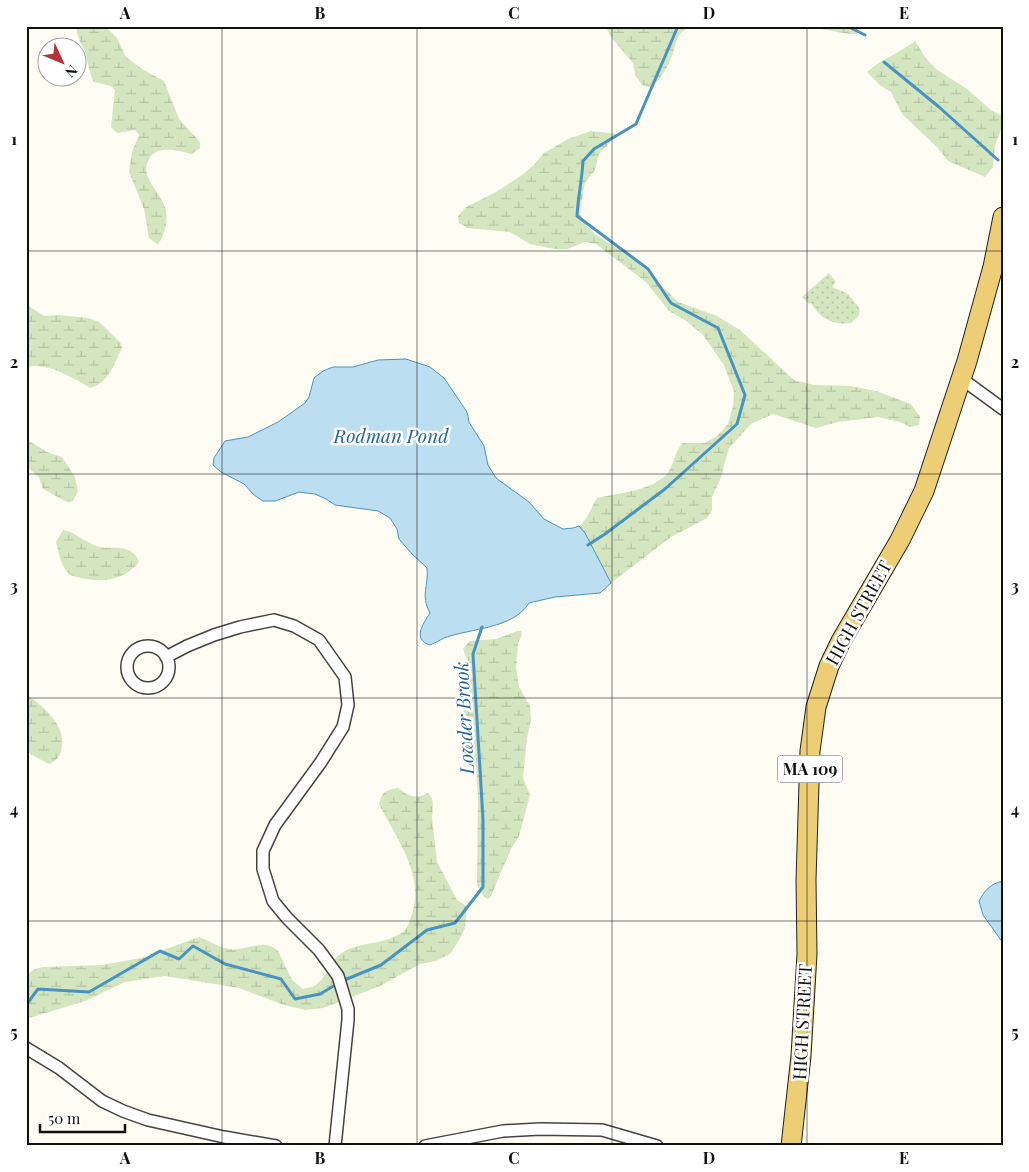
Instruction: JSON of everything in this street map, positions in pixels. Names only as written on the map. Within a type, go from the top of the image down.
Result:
[{"type":"main road","name":"HIGH STREET","points":[[791,1146],[800,1075],[807,954],[806,880],[810,751],[813,719],[829,666],[841,641],[896,548],[924,491],[962,379],[991,274],[1003,217]]},
{"type":"street","points":[[962,379],[1003,409]]},
{"type":"street","points":[[166,657],[186,646],[214,635],[274,620],[294,626],[319,640],[345,677],[348,705],[343,727],[321,762],[275,825],[263,852],[263,869],[274,901],[287,918],[319,950],[340,982],[348,1009],[335,1146]]},
{"type":"street","points":[[26,1048],[59,1068],[102,1101],[123,1111],[223,1142],[276,1146]]},
{"type":"street","points":[[425,1146],[463,1143],[516,1130],[592,1129],[612,1132],[657,1146]]},
{"type":"green space","points":[[77,26],[105,26],[117,38],[126,57],[142,69],[164,81],[179,119],[200,142],[200,148],[192,154],[175,150],[157,151],[149,159],[146,166],[149,179],[164,204],[166,211],[165,229],[158,245],[149,238],[144,209],[129,172],[132,152],[139,135],[135,130],[117,133],[111,127],[115,90],[111,86],[94,82],[88,66],[88,38],[79,38]]},
{"type":"green space","points":[[606,26],[691,26],[678,36],[667,66],[652,88],[642,85],[635,75],[633,63],[610,36]]},
{"type":"green space","points":[[805,26],[858,26],[857,34],[849,34]]},
{"type":"green space","points":[[915,41],[925,57],[936,69],[967,89],[991,110],[1003,116],[1001,130],[995,145],[993,167],[985,177],[948,161],[937,147],[902,114],[891,92],[881,86],[867,72]]},
{"type":"green space","points":[[591,131],[618,134],[599,154],[595,170],[585,183],[580,214],[586,225],[595,234],[645,269],[678,302],[717,316],[740,330],[794,380],[814,385],[850,386],[876,391],[911,404],[920,417],[919,425],[910,427],[900,422],[878,417],[838,422],[816,428],[773,414],[751,424],[729,448],[720,480],[712,497],[712,510],[707,518],[671,537],[611,583],[585,533],[579,526],[587,517],[597,498],[637,490],[656,483],[669,471],[678,449],[683,443],[705,443],[717,436],[728,424],[733,406],[734,392],[724,365],[702,334],[685,320],[669,311],[646,282],[596,244],[585,242],[567,249],[554,249],[530,244],[510,232],[467,228],[459,223],[458,216],[466,207],[496,192],[522,175],[544,153],[568,139]]},
{"type":"green space","points":[[829,273],[836,282],[832,287],[847,293],[860,309],[859,315],[851,323],[844,324],[828,320],[802,297]]},
{"type":"green space","points":[[26,304],[44,316],[58,315],[88,318],[99,322],[120,342],[122,348],[102,382],[90,388],[50,368],[33,366],[26,368]]},
{"type":"green space","points":[[29,441],[47,452],[62,457],[75,477],[78,491],[73,501],[67,502],[43,489],[39,477],[26,466],[26,443]]},
{"type":"green space","points":[[63,530],[103,548],[128,550],[135,554],[139,562],[127,573],[113,579],[97,580],[72,575],[67,572],[63,565],[56,542]]},
{"type":"green space","points":[[521,631],[522,635],[518,643],[516,668],[519,687],[530,706],[531,720],[527,738],[523,778],[530,795],[519,836],[488,899],[484,897],[477,885],[478,796],[476,771],[463,706],[472,673],[463,649],[470,641],[496,639]]},
{"type":"green space","points":[[26,694],[52,716],[60,731],[62,739],[61,753],[52,763],[49,764],[30,754],[26,747]]},
{"type":"green space","points":[[398,788],[412,796],[416,797],[428,793],[432,798],[432,818],[437,862],[457,900],[467,906],[465,928],[450,954],[436,961],[420,964],[380,986],[323,1008],[305,1010],[284,1005],[239,988],[165,976],[125,982],[85,1001],[26,1019],[26,975],[35,969],[43,967],[102,965],[141,958],[199,937],[228,949],[241,949],[261,945],[273,947],[278,951],[292,980],[303,989],[317,984],[336,958],[347,950],[395,937],[403,932],[409,924],[415,902],[415,887],[407,859],[379,804],[385,792]]},
{"type":"water","name":"Rodman Pond","points":[[406,359],[430,367],[444,378],[467,412],[469,422],[484,446],[488,465],[496,478],[529,502],[544,519],[563,529],[579,526],[585,533],[611,583],[600,593],[555,597],[529,603],[522,612],[502,623],[444,638],[430,645],[421,639],[420,635],[422,626],[430,613],[425,595],[427,568],[399,539],[397,529],[390,518],[378,511],[335,505],[315,494],[299,492],[275,501],[263,501],[254,495],[244,484],[221,472],[213,465],[214,458],[225,441],[248,437],[278,422],[305,403],[309,397],[314,378],[323,371],[333,367],[353,367],[378,360]]},
{"type":"water","points":[[1003,881],[1003,943],[983,915],[979,901],[988,888]]},
{"type":"waterway","name":"Lowder Brook","points":[[588,545],[665,489],[737,424],[745,395],[718,328],[671,303],[648,269],[577,216],[583,161],[594,149],[636,124],[678,26]]},
{"type":"waterway","points":[[847,26],[865,35]]},
{"type":"waterway","points":[[884,62],[939,107],[998,160]]},
{"type":"waterway","name":"Lowder Brook","points":[[342,981],[381,965],[427,930],[455,923],[483,887],[483,819],[473,654],[482,627]]},
{"type":"waterway","name":"Lowder Brook","points":[[26,1005],[38,989],[89,992],[160,951],[179,959],[193,946],[225,964],[281,979],[295,999],[320,994],[337,984]]}]
